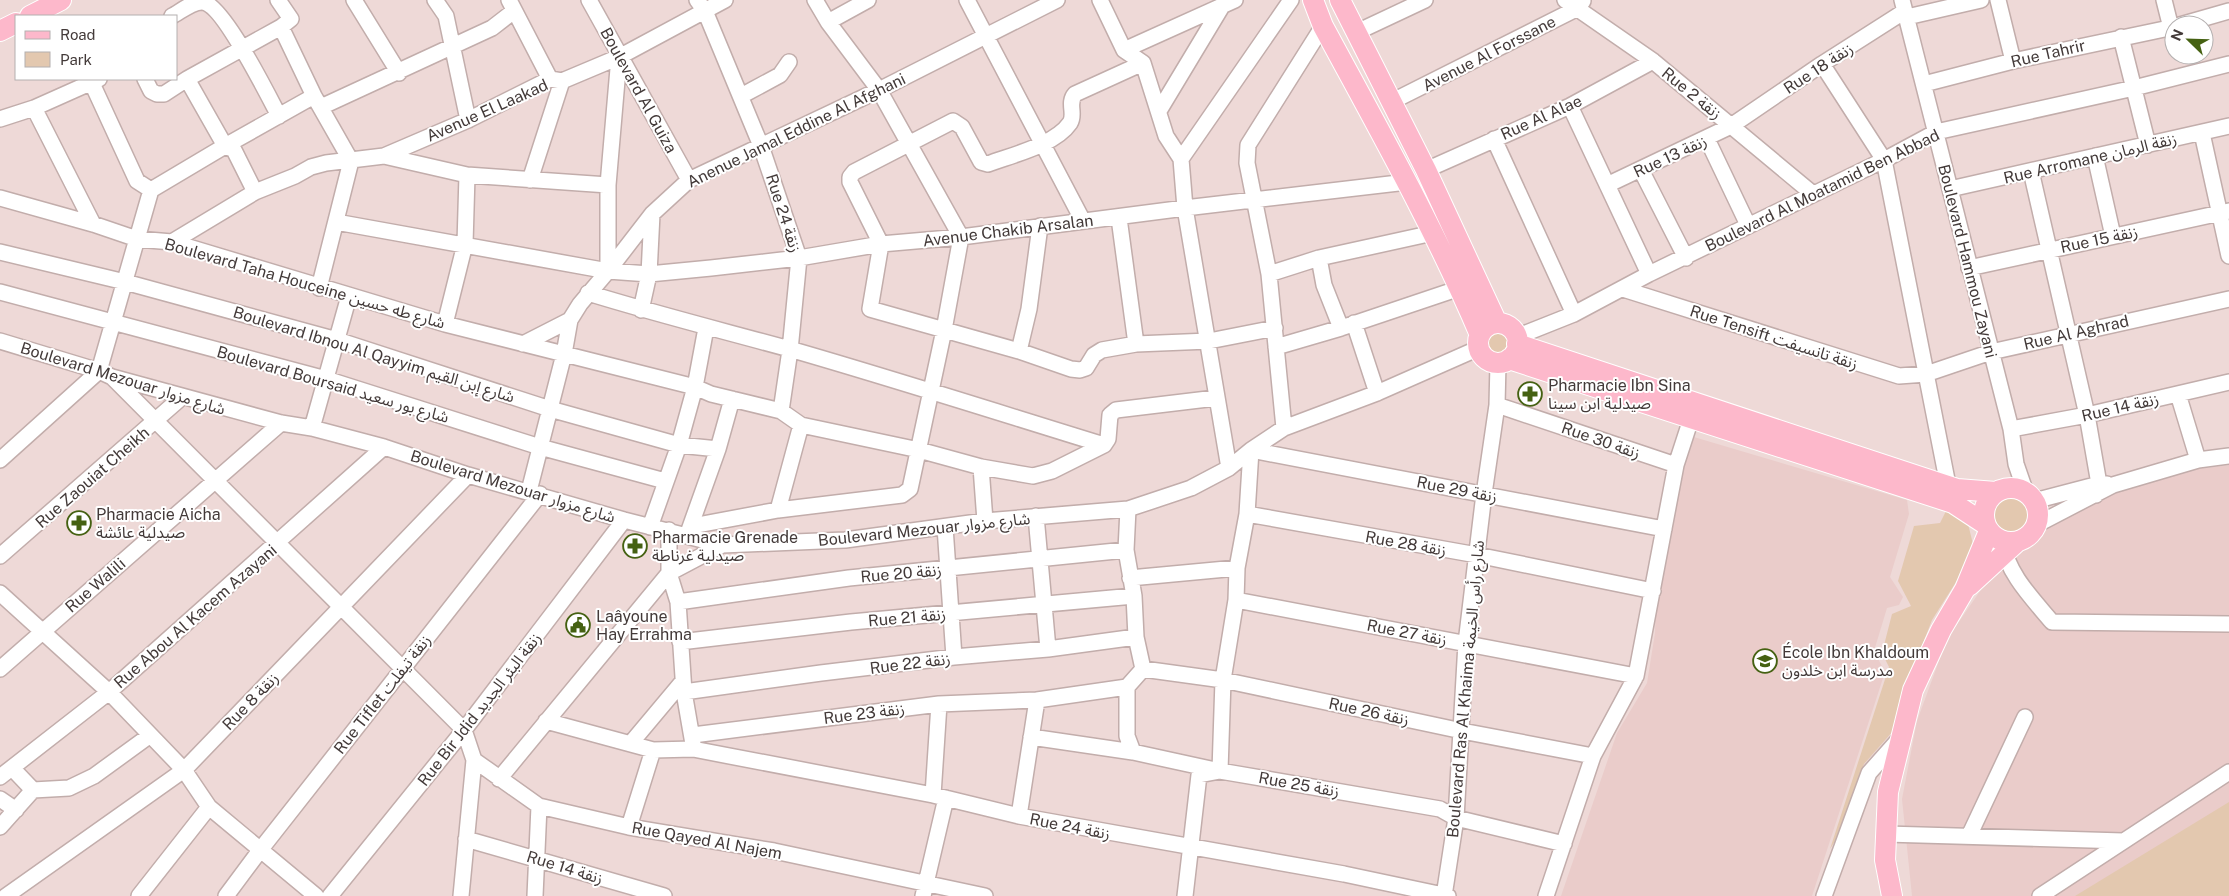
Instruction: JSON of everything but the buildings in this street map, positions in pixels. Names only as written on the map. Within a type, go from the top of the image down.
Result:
[{"type":"main road","points":[[1313,0],[1323,26],[1407,182],[1460,288],[1486,359],[1510,351],[1957,489],[2017,493],[2038,513],[2036,526],[2029,536],[1999,538],[1953,503],[1691,419],[1510,351]]},
{"type":"main road","points":[[1340,0],[1426,170],[1497,323]]},
{"type":"main road","points":[[33,15],[54,8]]},
{"type":"main road","points":[[0,31],[15,24]]},
{"type":"main road","points":[[1479,342],[1486,327],[1497,323],[1508,326],[1510,351]]},
{"type":"main road","points":[[1999,538],[1984,515],[1985,506],[2017,493]]},
{"type":"main road","points":[[1892,896],[1885,860],[1888,792],[1913,690],[1941,630],[1965,589],[1999,538]]},
{"type":"main road","points":[[1965,589],[1999,538]]},
{"type":"street","points":[[146,80],[151,91],[157,94],[164,94],[187,79],[281,27],[291,19],[278,0]]},
{"type":"street","points":[[436,0],[446,16],[468,120]]},
{"type":"street","name":"Boulevard Al Guiza","points":[[589,0],[619,58],[689,180]]},
{"type":"street","name":"Avenue El Laakad","points":[[384,156],[556,80],[619,58],[701,6],[725,0]]},
{"type":"street","points":[[690,530],[778,510],[902,495],[910,489],[944,330],[961,237],[879,90],[828,22],[815,0]]},
{"type":"street","points":[[828,22],[868,0]]},
{"type":"street","points":[[967,0],[1083,221]]},
{"type":"street","name":"Anenue Jamal Eddine Al Afghani","points":[[573,315],[588,293],[608,272],[652,214],[689,180],[879,90],[986,34],[1058,0]]},
{"type":"street","points":[[1100,0],[1124,50],[1143,63],[1166,136],[1182,159],[1185,208],[1229,468]]},
{"type":"street","points":[[1124,50],[1221,8],[1234,0]]},
{"type":"street","points":[[1182,159],[1291,0]]},
{"type":"street","points":[[1357,32],[1424,0]]},
{"type":"street","name":"Rue 18 زنقة","points":[[1731,126],[1905,9],[1981,0]]},
{"type":"street","points":[[1998,0],[2013,61]]},
{"type":"street","points":[[2164,0],[2170,15]]},
{"type":"street","points":[[359,1],[399,73]]},
{"type":"street","points":[[174,15],[196,3],[208,4],[213,7],[243,48],[279,116]]},
{"type":"street","name":"Rue 2 زنقة","points":[[1575,3],[1653,61],[1813,194]]},
{"type":"street","name":"Avenue Al Forssane","points":[[1392,102],[1575,3]]},
{"type":"street","points":[[2,457],[105,374],[113,322],[151,190],[279,116],[399,73],[492,28],[512,6],[556,80],[530,180]]},
{"type":"street","name":"Rue 24 زنقة","points":[[701,6],[761,146],[799,258],[790,350],[781,411]]},
{"type":"street","points":[[1159,111],[1221,8]]},
{"type":"street","name":"Boulevard Hammou Zayani","points":[[1905,9],[2011,429],[2016,464],[2017,493]]},
{"type":"street","name":"Rue Tahrir","points":[[2214,15],[2229,11]]},
{"type":"street","points":[[1284,428],[1269,274],[1247,163],[1248,145],[1323,26]]},
{"type":"street","points":[[281,27],[318,102],[351,161],[319,288]]},
{"type":"street","name":"Rue Tahrir","points":[[1924,84],[2013,61],[2164,28]]},
{"type":"street","points":[[2121,37],[2148,145]]},
{"type":"street","points":[[608,272],[608,185],[619,58]]},
{"type":"street","name":"Rue Al Alae","points":[[1426,170],[1570,106],[1653,61]]},
{"type":"street","points":[[741,96],[780,75],[789,62]]},
{"type":"street","points":[[1143,63],[1075,94],[1071,102],[1073,118],[1070,124],[1043,144],[988,164],[981,162],[962,127],[953,121],[854,172],[850,176],[850,182],[882,244],[870,309],[1019,351],[1071,369],[1080,370],[1086,368],[1094,355],[1102,350],[1136,344],[1209,341],[1275,328]]},
{"type":"street","points":[[1822,64],[1884,160],[1948,485]]},
{"type":"street","name":"Boulevard Al Moatamid Ben Abbad","points":[[1510,351],[1574,314],[1623,290],[1648,274],[1686,258],[1748,225],[1884,160],[1936,132],[2134,88],[2229,64]]},
{"type":"street","points":[[187,79],[225,146],[234,150],[255,192]]},
{"type":"street","points":[[0,119],[34,108],[94,80],[137,181],[151,190]]},
{"type":"street","points":[[1570,106],[1648,274]]},
{"type":"street","points":[[34,108],[93,224]]},
{"type":"street","name":"Rue 13 زنقة","points":[[1607,185],[1731,126]]},
{"type":"street","name":"Rue Arromane زنقة الرمان","points":[[1950,189],[2229,126]]},
{"type":"street","points":[[2202,133],[2224,212],[2229,256]]},
{"type":"street","points":[[1494,139],[1574,314]]},
{"type":"street","points":[[1706,139],[1748,225]]},
{"type":"street","points":[[172,242],[255,192],[295,176],[311,167],[326,163],[384,156],[467,176],[608,185]]},
{"type":"street","points":[[2095,156],[2113,236]]},
{"type":"street","points":[[1641,170],[1686,258]]},
{"type":"street","points":[[2031,172],[2070,333],[2103,488]]},
{"type":"street","points":[[445,324],[465,244],[467,176]]},
{"type":"street","name":"Avenue Chakib Arsalan","points":[[336,222],[465,244],[608,272],[648,274],[799,258],[882,244],[961,237],[1255,199],[1407,182]]},
{"type":"street","name":"Boulevard Taha Houceine شارع طه حسين","points":[[0,198],[93,224],[137,239],[172,242],[319,288],[445,324],[695,387],[732,400],[781,411]]},
{"type":"street","name":"Rue 15 زنقة","points":[[1969,268],[2224,212]]},
{"type":"street","points":[[642,310],[648,274],[652,214]]},
{"type":"street","points":[[1119,218],[1136,344]]},
{"type":"street","points":[[1019,351],[1029,309],[1040,226]]},
{"type":"street","points":[[1269,274],[1319,258],[1433,233]]},
{"type":"street","name":"Boulevard Ibnou Al Qayyim شارع إبن القيم","points":[[0,252],[124,282],[337,340],[550,408],[679,445],[718,449]]},
{"type":"street","points":[[1319,258],[1324,285],[1348,326],[1377,393]]},
{"type":"street","points":[[1276,347],[1348,326],[1460,288]]},
{"type":"street","name":"Rue Tensift زنقة تانسيفت","points":[[1623,290],[1891,374],[1899,376],[1926,374]]},
{"type":"street","name":"Boulevard Boursaid شارع بور سعيد","points":[[0,292],[326,379],[540,447],[665,481]]},
{"type":"street","points":[[588,293],[642,310],[930,390],[1104,445]]},
{"type":"street","points":[[312,428],[349,296]]},
{"type":"street","name":"Rue Al Aghrad","points":[[1926,374],[1991,352],[2229,299]]},
{"type":"street","points":[[523,344],[573,315]]},
{"type":"street","points":[[534,493],[540,447],[573,315]]},
{"type":"street","points":[[650,527],[679,445],[695,387],[706,328]]},
{"type":"street","name":"Boulevard Mezouar شارع مزوار","points":[[0,341],[182,397],[384,447],[624,520],[669,530],[690,530],[722,545],[845,540],[985,520],[1128,509],[1191,488],[1229,468],[1251,450],[1284,428],[1377,393],[1479,342]]},
{"type":"street","name":"Boulevard Ras Al Khaima شارع رأس الخيمة","points":[[1446,896],[1456,818],[1466,643],[1476,555],[1497,405],[1510,351]]},
{"type":"street","points":[[105,374],[156,422],[464,730],[474,760],[461,896]]},
{"type":"street","name":"Rue 14 زنقة","points":[[2011,429],[2087,415],[2229,382]]},
{"type":"street","points":[[2178,394],[2198,460]]},
{"type":"street","name":"Rue Zaouiat Cheikh","points":[[0,556],[156,422],[182,397]]},
{"type":"street","points":[[781,411],[801,425],[1033,476],[1052,471],[1104,445],[1108,439],[1110,415],[1116,410],[1216,398]]},
{"type":"street","points":[[690,530],[718,449],[732,400]]},
{"type":"street","name":"Rue 30 زنقة","points":[[1497,405],[1676,465]]},
{"type":"street","points":[[1546,896],[1593,756],[1636,676],[1676,465],[1691,419]]},
{"type":"street","name":"Rue Walili","points":[[0,669],[42,630],[216,482],[281,423]]},
{"type":"street","points":[[778,510],[801,425]]},
{"type":"street","name":"Rue Abou Al Kacem Azayani","points":[[6,773],[109,692],[384,447]]},
{"type":"street","points":[[1185,896],[1199,775],[1220,771],[1224,680],[1236,600],[1237,568],[1247,514],[1251,450]]},
{"type":"street","name":"Rue 29 زنقة","points":[[1251,450],[1664,529]]},
{"type":"street","points":[[2017,493],[2103,488],[2198,460],[2229,456]]},
{"type":"street","points":[[981,466],[985,520]]},
{"type":"street","name":"Rue 8 زنقة","points":[[6,896],[184,770],[468,474]]},
{"type":"street","points":[[2036,526],[2103,488]]},
{"type":"street","name":"Rue Tiflet زنقة تيفلت","points":[[226,896],[403,668],[534,493]]},
{"type":"street","points":[[1128,509],[1126,550],[1134,596],[1136,637],[1143,669],[1127,687],[1127,736],[1133,752]]},
{"type":"street","name":"Rue 28 زنقة","points":[[1247,514],[1476,555],[1653,591]]},
{"type":"street","points":[[1036,516],[1048,649]]},
{"type":"street","name":"Rue Bir Jdid زنقة البئر الجديد","points":[[330,896],[464,730],[624,520]]},
{"type":"street","points":[[945,527],[946,568],[954,657]]},
{"type":"street","points":[[546,721],[653,750],[693,742],[683,686],[678,602],[669,573],[669,530]]},
{"type":"street","points":[[1999,538],[2015,576],[2052,622],[2229,624]]},
{"type":"street","points":[[499,779],[669,573],[722,545]]},
{"type":"street","name":"Rue 20 زنقة","points":[[678,602],[849,578],[1126,550]]},
{"type":"street","points":[[1130,578],[1237,568]]},
{"type":"street","points":[[0,593],[109,692],[149,736],[184,770],[209,807],[316,896]]},
{"type":"street","name":"Rue 21 زنقة","points":[[680,642],[852,622],[1134,596]]},
{"type":"street","name":"Rue 27 زنقة","points":[[1236,600],[1636,676]]},
{"type":"street","name":"Rue 22 زنقة","points":[[683,686],[954,657],[1048,649],[1136,637]]},
{"type":"street","name":"Rue 26 زنقة","points":[[1143,669],[1224,680],[1462,731],[1593,756]]},
{"type":"street","points":[[631,743],[683,686]]},
{"type":"street","name":"Rue 23 زنقة","points":[[693,742],[939,704],[1037,700],[1127,687]]},
{"type":"street","points":[[1019,816],[1037,700]]},
{"type":"street","points":[[924,890],[940,797],[939,704]]},
{"type":"street","points":[[1969,836],[2025,717]]},
{"type":"street","points":[[6,773],[33,790],[69,788],[85,780],[149,736]]},
{"type":"street","name":"Rue 25 زنقة","points":[[1031,737],[1133,752],[1220,771],[1440,809],[1456,818],[1564,844]]},
{"type":"street","points":[[1824,896],[1870,773],[1901,737]]},
{"type":"street","name":"Rue 24 زنقة","points":[[693,742],[1019,816],[1155,842],[1190,846],[1344,874],[1446,896]]},
{"type":"street","points":[[629,827],[653,750]]},
{"type":"street","name":"Rue Qayed Al Najem","points":[[474,760],[540,806],[629,827],[774,851],[924,890],[985,896]]},
{"type":"street","points":[[2040,896],[2229,772],[2229,768]]},
{"type":"street","points":[[0,827],[33,790]]},
{"type":"street","points":[[0,800],[16,810]]},
{"type":"street","points":[[535,896],[540,806]]},
{"type":"street","points":[[139,896],[209,807]]},
{"type":"street","points":[[1886,834],[2123,841]]},
{"type":"street","name":"Rue 14 زنقة","points":[[466,839],[538,859],[627,892],[664,896]]},
{"type":"shaded area","name":"École Ibn Khaldoum مدرسة ابن خلدون","points":[[1687,435],[1907,500],[1909,514],[1890,577],[1903,597],[1899,605],[1887,608],[1874,651],[1885,672],[1812,896],[1561,896],[1617,733],[1647,683],[1655,633],[1657,565]]},
{"type":"shaded area","points":[[2229,465],[2229,896],[1912,896],[1902,799],[1917,721],[1947,639],[1996,568],[2057,520],[2119,491],[2191,470]]},
{"type":"green space","points":[[1498,328],[1508,332],[1512,342],[1508,352],[1498,356],[1488,352],[1484,342],[1488,332]]},
{"type":"green space","points":[[2011,497],[2025,502],[2030,516],[2025,530],[2011,535],[1997,530],[1992,516],[1997,502]]},
{"type":"green space","points":[[1946,511],[1968,524],[1975,552],[1932,620],[1903,695],[1894,730],[1864,764],[1839,835],[1830,849],[1889,667],[1882,653],[1892,614],[1911,606],[1898,581],[1914,526],[1940,523]]},
{"type":"green space","points":[[2229,802],[2229,896],[2075,896]]},
{"type":"place","name":"Pharmacie Ibn Sina صيدلية ابن سينا","points":[[1530,394]]},
{"type":"place","name":"Pharmacie Aicha صيدلية عائشة","points":[[79,523]]},
{"type":"place","name":"Pharmacie Grenade صيدلية غرناطة","points":[[635,546]]},
{"type":"place","name":"Laâyoune Hay Errahma","points":[[578,625]]},
{"type":"place","name":"École Ibn Khaldoum مدرسة ابن خلدون","points":[[1765,661]]}]
